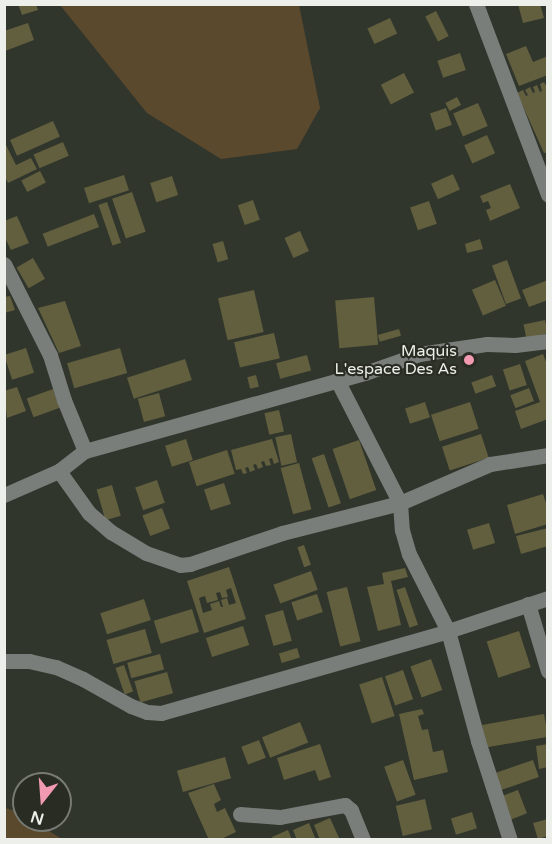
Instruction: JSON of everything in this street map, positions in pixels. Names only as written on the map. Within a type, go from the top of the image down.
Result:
[{"type":"street","points":[[476,4],[548,195]]},
{"type":"street","points":[[4,264],[50,355],[64,400],[85,451]]},
{"type":"street","points":[[4,495],[59,471],[85,451],[337,380],[418,354],[453,347],[487,344],[515,345],[548,340]]},
{"type":"street","points":[[337,380],[400,503],[402,530],[409,555],[448,631],[478,741],[510,840]]},
{"type":"street","points":[[59,471],[89,513],[111,532],[146,553],[180,565],[190,564],[282,533],[400,503],[490,464],[548,455]]},
{"type":"street","points":[[4,660],[56,667],[83,679],[131,706],[147,712],[161,713],[448,631],[548,598]]},
{"type":"street","points":[[528,604],[548,671]]},
{"type":"street","points":[[240,814],[280,817],[345,805],[351,810],[363,840]]},
{"type":"shaded area","points":[[60,5],[299,5],[320,108],[297,149],[221,159],[147,113]]},
{"type":"shaded area","points":[[5,808],[12,810],[12,832],[51,832],[62,839],[5,839]]},
{"type":"building","points":[[18,4],[36,4],[38,10],[22,15]]},
{"type":"building","points":[[518,4],[540,4],[544,18],[523,23]]},
{"type":"building","points":[[436,11],[449,36],[438,41],[425,16]]},
{"type":"building","points":[[390,18],[397,33],[375,44],[367,29]]},
{"type":"building","points":[[28,23],[34,40],[5,51],[4,31]]},
{"type":"building","points":[[526,46],[533,62],[548,56],[548,75],[519,86],[506,54]]},
{"type":"building","points":[[460,53],[466,70],[443,78],[437,61]]},
{"type":"building","points":[[404,73],[414,93],[391,104],[381,85]]},
{"type":"building","points":[[544,82],[548,89],[548,152],[544,153],[517,93],[523,90],[526,96],[528,95],[525,90],[530,87],[533,93],[535,92],[533,87],[537,85],[540,92],[542,91],[540,84]]},
{"type":"building","points":[[457,97],[461,105],[450,111],[445,103]]},
{"type":"building","points":[[478,103],[488,126],[463,137],[453,114]]},
{"type":"building","points":[[446,108],[452,125],[436,131],[430,114]]},
{"type":"building","points":[[53,121],[60,137],[17,156],[10,140]]},
{"type":"building","points":[[487,135],[495,153],[472,163],[464,145]]},
{"type":"building","points":[[4,141],[16,165],[31,158],[37,169],[8,183],[4,175]]},
{"type":"building","points":[[63,142],[69,156],[39,168],[34,155]]},
{"type":"building","points":[[40,171],[46,183],[27,192],[21,181]]},
{"type":"building","points":[[453,174],[460,190],[438,199],[431,184]]},
{"type":"building","points":[[124,175],[129,190],[89,203],[84,188]]},
{"type":"building","points":[[172,176],[178,195],[156,202],[150,183]]},
{"type":"building","points":[[510,184],[520,208],[490,221],[486,210],[491,208],[488,201],[483,203],[480,196]]},
{"type":"building","points":[[132,192],[146,232],[126,239],[112,199]]},
{"type":"building","points":[[253,200],[260,220],[245,225],[238,205]]},
{"type":"building","points":[[429,201],[437,224],[418,230],[410,208]]},
{"type":"building","points":[[107,202],[121,243],[112,246],[98,205]]},
{"type":"building","points":[[94,214],[99,227],[48,247],[43,234]]},
{"type":"building","points":[[17,216],[29,243],[11,250],[4,236],[4,221]]},
{"type":"building","points":[[300,231],[309,251],[293,258],[284,238]]},
{"type":"building","points":[[480,239],[483,249],[467,253],[465,244]]},
{"type":"building","points":[[223,241],[228,259],[218,262],[212,244]]},
{"type":"building","points":[[33,258],[45,279],[29,288],[17,268]]},
{"type":"building","points":[[507,260],[521,299],[506,304],[492,265]]},
{"type":"building","points":[[495,280],[506,306],[483,316],[472,290]]},
{"type":"building","points":[[548,280],[548,300],[529,307],[522,290]]},
{"type":"building","points":[[254,290],[264,332],[228,340],[218,298]]},
{"type":"building","points":[[10,296],[15,310],[4,313],[4,297]]},
{"type":"building","points":[[374,297],[378,345],[339,348],[335,300]]},
{"type":"building","points":[[65,301],[81,346],[59,353],[38,308]]},
{"type":"building","points":[[545,320],[548,334],[526,338],[523,325]]},
{"type":"building","points":[[399,329],[401,336],[380,342],[378,335]]},
{"type":"building","points":[[274,333],[280,358],[240,368],[234,342]]},
{"type":"building","points":[[26,348],[34,373],[12,380],[4,355]]},
{"type":"building","points":[[120,348],[127,373],[74,388],[67,363]]},
{"type":"building","points":[[543,354],[548,367],[548,419],[521,429],[515,411],[540,402],[525,361]]},
{"type":"building","points":[[307,355],[311,370],[280,379],[276,363]]},
{"type":"building","points":[[185,359],[192,380],[134,399],[127,378]]},
{"type":"building","points":[[520,364],[527,385],[510,390],[503,370]]},
{"type":"building","points":[[256,375],[259,387],[250,389],[247,377]]},
{"type":"building","points":[[492,375],[496,386],[475,394],[471,383]]},
{"type":"building","points":[[17,387],[26,411],[7,418],[4,391]]},
{"type":"building","points":[[529,388],[534,401],[515,408],[510,395]]},
{"type":"building","points":[[53,389],[60,408],[34,417],[27,399]]},
{"type":"building","points":[[159,393],[165,416],[144,422],[138,399]]},
{"type":"building","points":[[425,402],[430,417],[410,424],[405,408]]},
{"type":"building","points":[[470,402],[479,429],[440,441],[431,415]]},
{"type":"building","points":[[279,410],[284,431],[269,435],[264,413]]},
{"type":"building","points":[[291,434],[297,462],[281,466],[275,437]]},
{"type":"building","points":[[481,434],[489,458],[450,470],[442,447]]},
{"type":"building","points":[[186,439],[193,460],[172,467],[165,446]]},
{"type":"building","points":[[272,439],[279,462],[274,464],[272,458],[269,459],[271,465],[266,466],[264,461],[261,462],[263,467],[258,469],[256,464],[253,465],[255,470],[250,472],[248,467],[245,468],[247,473],[243,474],[241,469],[236,470],[231,450]]},
{"type":"building","points":[[359,440],[376,490],[350,499],[333,449]]},
{"type":"building","points":[[227,450],[235,474],[197,486],[189,462]]},
{"type":"building","points":[[324,454],[341,503],[329,507],[312,458]]},
{"type":"building","points":[[299,463],[311,509],[293,514],[281,468]]},
{"type":"building","points":[[157,480],[165,503],[143,510],[135,487]]},
{"type":"building","points":[[224,483],[231,504],[211,510],[204,489]]},
{"type":"building","points":[[112,485],[121,516],[105,520],[97,489]]},
{"type":"building","points":[[543,494],[548,509],[548,524],[515,534],[507,505]]},
{"type":"building","points":[[162,508],[170,529],[150,536],[142,516]]},
{"type":"building","points":[[489,523],[495,543],[473,550],[467,530]]},
{"type":"building","points":[[548,528],[548,546],[521,554],[516,536]]},
{"type":"building","points":[[304,545],[311,565],[304,567],[297,547]]},
{"type":"building","points":[[229,567],[246,619],[204,633],[187,581]],"holes":[[[231,588],[236,603],[229,605],[227,598],[221,600],[223,607],[219,601],[210,604],[212,610],[203,613],[199,598],[205,596],[207,603],[218,600],[216,593],[220,592],[222,598],[228,597],[226,590]]]},
{"type":"building","points":[[405,568],[408,577],[391,581],[401,625],[378,631],[367,587],[384,584],[382,573]]},
{"type":"building","points":[[311,571],[318,590],[280,603],[273,585]]},
{"type":"building","points":[[347,587],[361,641],[340,646],[327,592]]},
{"type":"building","points":[[405,587],[418,625],[410,628],[396,590]]},
{"type":"building","points":[[317,594],[323,612],[297,620],[291,602]]},
{"type":"building","points":[[144,599],[151,620],[107,634],[100,613]]},
{"type":"building","points":[[192,609],[199,632],[161,644],[154,621]]},
{"type":"building","points":[[283,610],[292,641],[274,646],[265,615]]},
{"type":"building","points":[[243,626],[249,645],[212,657],[206,638]]},
{"type":"building","points":[[145,629],[152,653],[113,664],[107,640]]},
{"type":"building","points":[[519,631],[531,667],[498,678],[487,642]]},
{"type":"building","points":[[297,648],[300,658],[282,663],[279,654]]},
{"type":"building","points":[[160,654],[164,669],[131,678],[127,663]]},
{"type":"building","points":[[431,659],[442,690],[422,698],[410,667]]},
{"type":"building","points":[[124,665],[133,691],[125,694],[115,668]]},
{"type":"building","points":[[403,670],[413,699],[395,705],[385,676]]},
{"type":"building","points":[[167,672],[173,693],[140,703],[134,681]]},
{"type":"building","points":[[382,677],[395,716],[372,723],[359,684]]},
{"type":"building","points":[[422,709],[424,714],[418,716],[422,730],[428,729],[433,752],[443,750],[448,772],[414,780],[399,714]]},
{"type":"building","points":[[544,714],[548,737],[486,748],[482,725]]},
{"type":"building","points":[[300,722],[308,742],[270,758],[262,737]]},
{"type":"building","points":[[259,740],[266,758],[248,765],[241,747]]},
{"type":"building","points":[[320,744],[331,777],[319,781],[315,770],[284,780],[277,758]]},
{"type":"building","points":[[548,744],[548,767],[539,769],[536,746]]},
{"type":"building","points":[[225,757],[231,778],[183,792],[177,771]]},
{"type":"building","points":[[403,760],[416,795],[397,802],[384,767]]},
{"type":"building","points":[[533,760],[539,777],[501,790],[495,773]]},
{"type":"building","points":[[214,784],[221,800],[214,804],[217,812],[225,808],[236,832],[219,840],[209,840],[188,793]]},
{"type":"building","points":[[518,790],[527,813],[509,820],[500,797]]},
{"type":"building","points":[[425,799],[432,829],[403,836],[396,806]]},
{"type":"building","points":[[472,812],[477,828],[456,835],[451,818]]},
{"type":"building","points":[[330,818],[340,840],[320,840],[314,825]]},
{"type":"building","points":[[548,819],[548,836],[538,839],[533,823]]},
{"type":"building","points":[[309,823],[316,840],[297,840],[293,830]]},
{"type":"building","points":[[288,830],[292,840],[273,840],[272,837]]},
{"type":"place","name":"Maquis L'espace Des As","points":[[469,360]]}]
